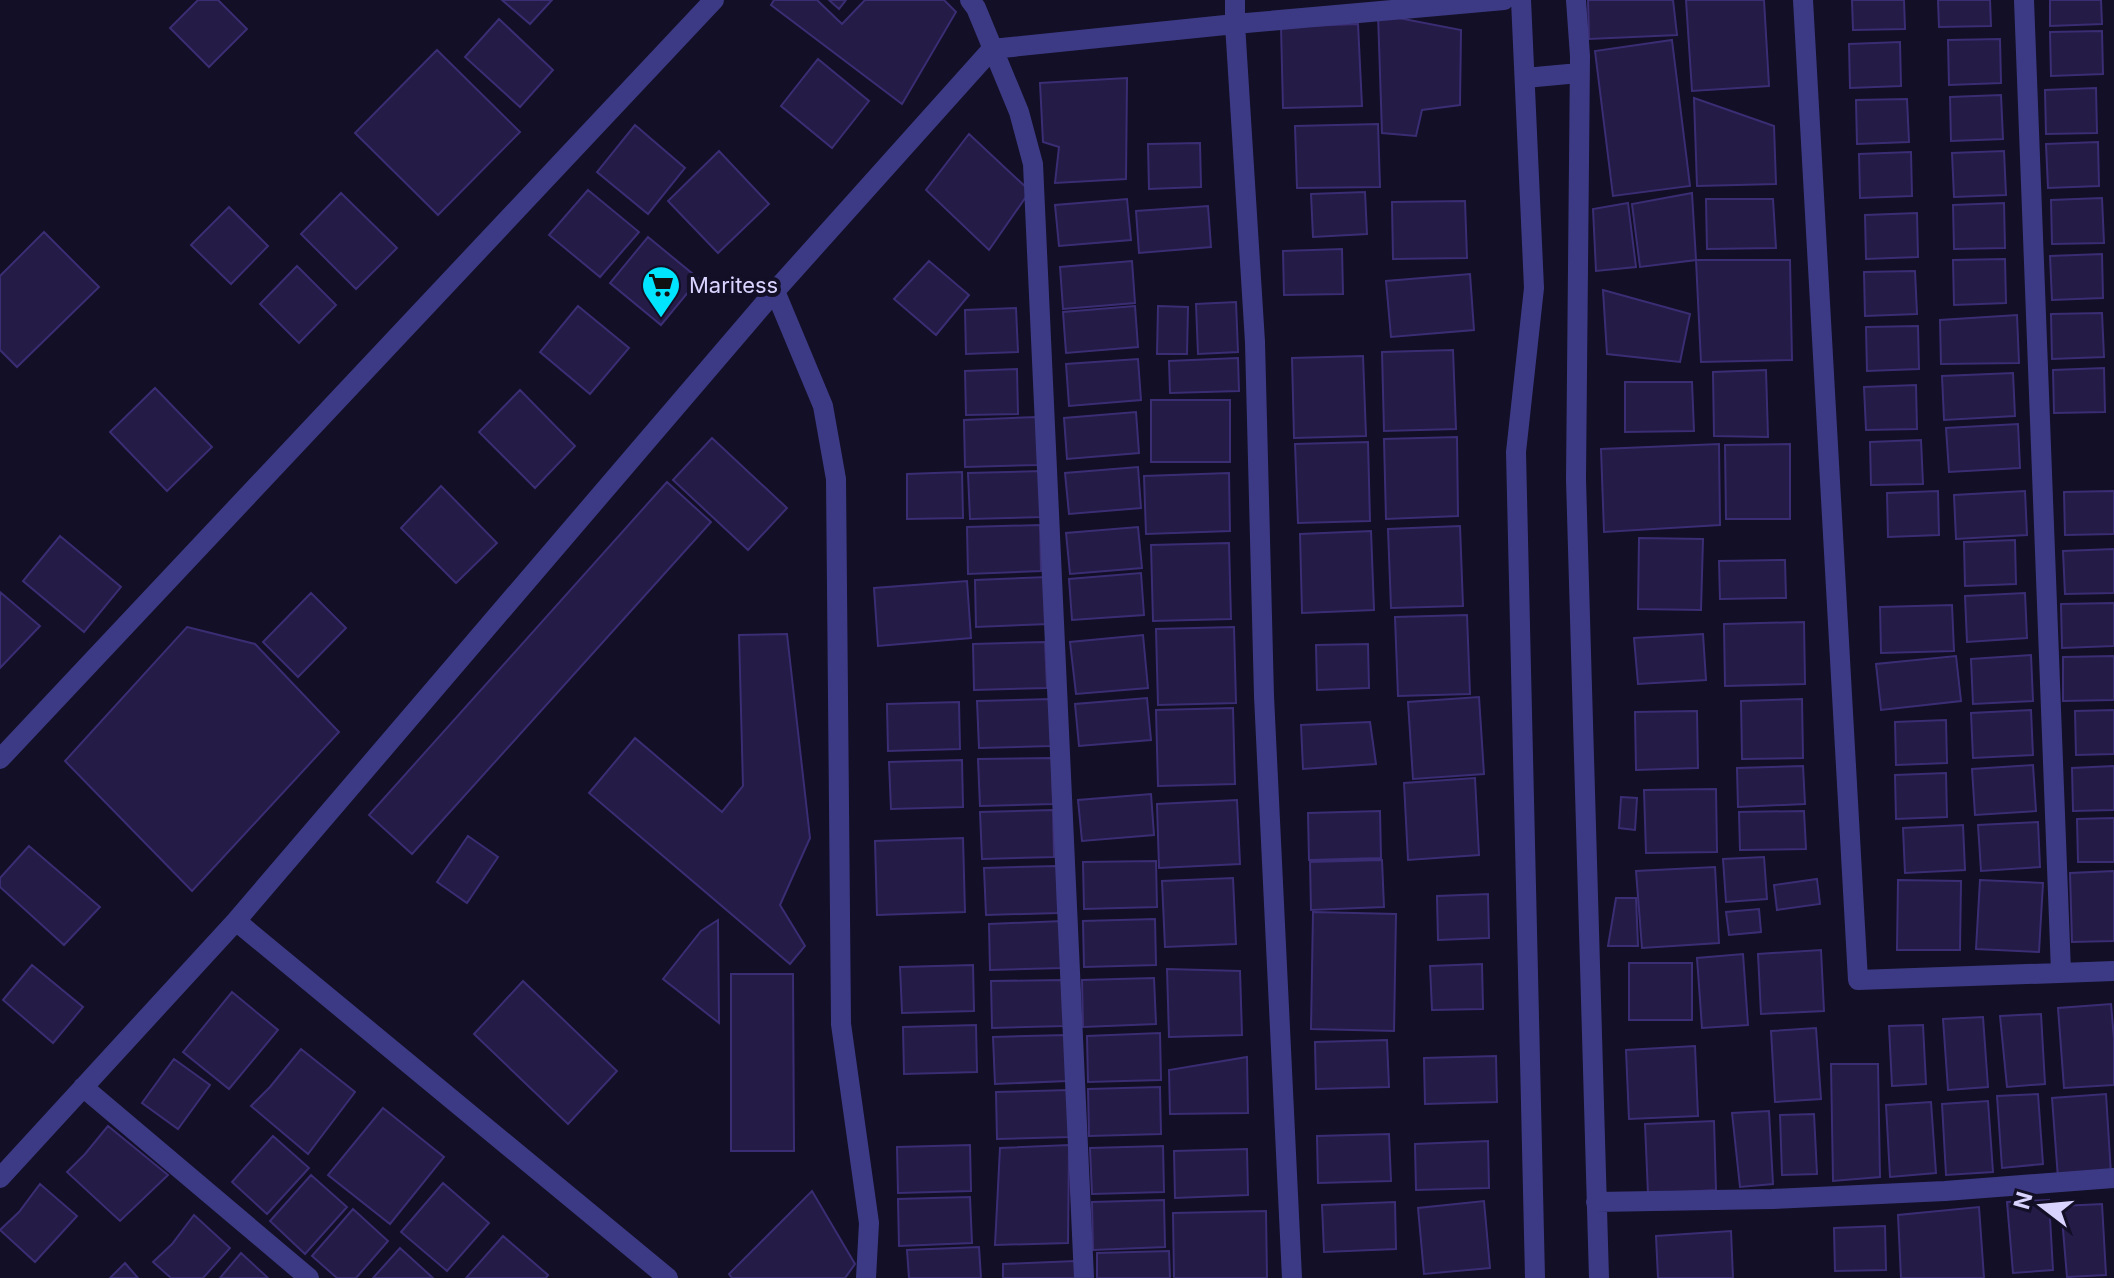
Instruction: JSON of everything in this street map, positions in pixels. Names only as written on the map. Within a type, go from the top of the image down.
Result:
[{"type":"street","points":[[0,759],[714,0]]},
{"type":"street","points":[[970,0],[1019,112],[1033,164],[1084,1278]]},
{"type":"street","points":[[1235,0],[1255,342],[1264,696],[1292,1278]]},
{"type":"street","points":[[0,1178],[236,921],[775,291],[992,49],[1504,0]]},
{"type":"street","points":[[1521,0],[1534,288],[1516,452],[1535,1278]]},
{"type":"street","points":[[1576,0],[1579,73],[1576,479],[1599,1278]]},
{"type":"street","points":[[1803,0],[1858,980],[2114,971]]},
{"type":"street","points":[[2024,0],[2061,972]]},
{"type":"street","points":[[1525,78],[1579,73]]},
{"type":"street","points":[[775,291],[823,406],[836,479],[841,1024],[869,1223],[866,1278]]},
{"type":"street","points":[[236,921],[668,1278]]},
{"type":"street","points":[[83,1087],[309,1278]]},
{"type":"street","points":[[1596,1202],[1772,1199],[1945,1191],[2114,1178]]},
{"type":"building","points":[[198,0],[218,0],[247,29],[209,67],[170,28]]},
{"type":"building","points":[[502,0],[552,0],[530,24]]},
{"type":"building","points":[[774,0],[817,0],[842,24],[865,0],[944,0],[956,12],[902,104],[771,5]]},
{"type":"building","points":[[829,0],[846,0],[839,9]]},
{"type":"building","points":[[1588,0],[1673,0],[1677,35],[1589,39]]},
{"type":"building","points":[[1686,0],[1764,0],[1769,86],[1692,91]]},
{"type":"building","points":[[1852,0],[1904,0],[1905,29],[1853,30]]},
{"type":"building","points":[[1938,0],[1990,0],[1991,26],[1939,27]]},
{"type":"building","points":[[2050,0],[2101,0],[2102,24],[2050,26]]},
{"type":"building","points":[[1378,14],[1461,30],[1460,105],[1422,110],[1416,136],[1382,133]]},
{"type":"building","points":[[499,19],[553,70],[520,107],[465,57]]},
{"type":"building","points":[[1358,24],[1362,106],[1283,108],[1281,27]]},
{"type":"building","points":[[2102,31],[2103,74],[2051,76],[2050,32]]},
{"type":"building","points":[[2000,39],[2001,83],[1949,85],[1948,40]]},
{"type":"building","points":[[1672,40],[1690,186],[1613,196],[1595,51]]},
{"type":"building","points":[[1900,42],[1901,86],[1850,88],[1849,44]]},
{"type":"building","points":[[437,50],[520,132],[438,215],[355,133]]},
{"type":"building","points":[[818,59],[869,101],[832,148],[781,106]]},
{"type":"building","points":[[1127,78],[1126,179],[1055,183],[1059,147],[1043,142],[1040,83]]},
{"type":"building","points":[[2096,88],[2097,133],[2046,134],[2045,90]]},
{"type":"building","points":[[2001,95],[2003,139],[1951,141],[1950,97]]},
{"type":"building","points":[[1694,98],[1774,126],[1776,184],[1697,186]]},
{"type":"building","points":[[1907,99],[1909,142],[1857,144],[1856,100]]},
{"type":"building","points":[[1378,124],[1380,187],[1297,188],[1295,126]]},
{"type":"building","points":[[635,125],[685,168],[648,214],[597,172]]},
{"type":"building","points":[[969,134],[1030,191],[989,250],[926,190]]},
{"type":"building","points":[[2098,142],[2099,186],[2048,188],[2046,144]]},
{"type":"building","points":[[1200,143],[1201,187],[1149,189],[1148,144]]},
{"type":"building","points":[[719,151],[769,204],[718,253],[668,201]]},
{"type":"building","points":[[2004,151],[2006,195],[1954,197],[1952,153]]},
{"type":"building","points":[[1911,152],[1912,196],[1860,198],[1859,154]]},
{"type":"building","points":[[588,190],[639,232],[600,277],[549,235]]},
{"type":"building","points":[[1365,192],[1367,234],[1313,237],[1311,194]]},
{"type":"building","points":[[341,193],[397,248],[356,289],[301,234]]},
{"type":"building","points":[[1692,193],[1696,260],[1640,267],[1632,204]]},
{"type":"building","points":[[2102,198],[2104,243],[2052,244],[2051,200]]},
{"type":"building","points":[[1127,199],[1131,240],[1059,246],[1055,205]]},
{"type":"building","points":[[1706,199],[1773,199],[1776,248],[1707,249]]},
{"type":"building","points":[[1465,201],[1467,258],[1393,259],[1392,202]]},
{"type":"building","points":[[1628,203],[1636,267],[1596,271],[1593,209]]},
{"type":"building","points":[[2004,203],[2005,248],[1954,249],[1953,205]]},
{"type":"building","points":[[1208,206],[1211,247],[1139,253],[1136,211]]},
{"type":"building","points":[[229,207],[268,246],[231,284],[191,245]]},
{"type":"building","points":[[1917,213],[1918,257],[1866,259],[1865,215]]},
{"type":"building","points":[[44,232],[99,287],[17,367],[0,350],[0,276]]},
{"type":"building","points":[[648,237],[699,279],[661,325],[610,283]]},
{"type":"building","points":[[1342,249],[1343,294],[1284,295],[1283,251]]},
{"type":"building","points":[[2102,254],[2103,298],[2052,300],[2050,256]]},
{"type":"building","points":[[2005,259],[2006,303],[1954,305],[1953,260]]},
{"type":"building","points":[[1696,260],[1790,260],[1792,360],[1701,362]]},
{"type":"building","points":[[929,261],[969,295],[936,335],[894,299]]},
{"type":"building","points":[[1132,261],[1135,303],[1063,309],[1060,267]]},
{"type":"building","points":[[297,266],[336,305],[299,343],[260,304]]},
{"type":"building","points":[[1915,271],[1917,314],[1865,316],[1864,272]]},
{"type":"building","points":[[1470,274],[1474,330],[1391,337],[1386,281]]},
{"type":"building","points":[[1603,290],[1690,314],[1680,362],[1607,354]]},
{"type":"building","points":[[1236,302],[1238,352],[1198,354],[1196,304]]},
{"type":"building","points":[[578,306],[629,348],[590,394],[540,352]]},
{"type":"building","points":[[1135,306],[1138,347],[1066,353],[1063,312]]},
{"type":"building","points":[[1158,306],[1188,307],[1187,354],[1157,354]]},
{"type":"building","points":[[1016,308],[1018,352],[966,354],[965,310]]},
{"type":"building","points":[[2102,313],[2104,357],[2052,359],[2051,314]]},
{"type":"building","points":[[2017,315],[2019,363],[1941,364],[1940,320]]},
{"type":"building","points":[[1918,326],[1919,369],[1867,371],[1866,327]]},
{"type":"building","points":[[1453,350],[1456,429],[1384,431],[1382,352]]},
{"type":"building","points":[[1363,356],[1366,436],[1294,438],[1292,358]]},
{"type":"building","points":[[1238,358],[1239,391],[1170,393],[1169,361]]},
{"type":"building","points":[[1138,359],[1141,400],[1069,406],[1066,364]]},
{"type":"building","points":[[2104,368],[2105,412],[2054,413],[2053,370]]},
{"type":"building","points":[[1017,369],[1018,414],[966,415],[965,371]]},
{"type":"building","points":[[1766,370],[1768,437],[1714,436],[1713,372]]},
{"type":"building","points":[[2013,373],[2015,416],[1944,420],[1942,376]]},
{"type":"building","points":[[1625,382],[1692,382],[1694,431],[1625,432]]},
{"type":"building","points":[[1916,385],[1917,429],[1866,430],[1864,387]]},
{"type":"building","points":[[155,388],[212,447],[167,491],[110,432]]},
{"type":"building","points":[[520,390],[575,446],[535,488],[479,432]]},
{"type":"building","points":[[1151,400],[1230,400],[1230,462],[1151,462]]},
{"type":"building","points":[[1136,412],[1139,453],[1067,459],[1064,418]]},
{"type":"building","points":[[1037,417],[1038,465],[965,467],[964,420]]},
{"type":"building","points":[[2018,424],[2020,468],[1949,472],[1946,428]]},
{"type":"building","points":[[1457,437],[1458,516],[1386,519],[1384,439]]},
{"type":"building","points":[[712,438],[787,508],[748,550],[673,480]]},
{"type":"building","points":[[1921,440],[1923,484],[1871,485],[1870,442]]},
{"type":"building","points":[[1368,442],[1370,521],[1298,523],[1295,444]]},
{"type":"building","points":[[1719,444],[1720,525],[1604,532],[1601,449]]},
{"type":"building","points":[[1790,444],[1790,519],[1726,519],[1725,445]]},
{"type":"building","points":[[1138,467],[1141,508],[1069,514],[1065,473]]},
{"type":"building","points":[[1041,471],[1042,517],[970,519],[968,473]]},
{"type":"building","points":[[962,472],[963,518],[907,519],[907,474]]},
{"type":"building","points":[[1229,473],[1230,531],[1146,534],[1144,476]]},
{"type":"building","points":[[667,482],[711,522],[412,854],[369,815]]},
{"type":"building","points":[[441,486],[497,543],[456,583],[401,528]]},
{"type":"building","points":[[1938,491],[1939,535],[1888,537],[1887,493]]},
{"type":"building","points":[[2025,491],[2027,535],[1956,539],[1954,495]]},
{"type":"building","points":[[2114,491],[2114,534],[2065,535],[2064,492]]},
{"type":"building","points":[[1040,525],[1041,571],[968,574],[967,527]]},
{"type":"building","points":[[1460,526],[1463,606],[1391,608],[1388,529]]},
{"type":"building","points":[[1138,527],[1142,568],[1070,574],[1066,533]]},
{"type":"building","points":[[1371,531],[1374,610],[1302,613],[1300,534]]},
{"type":"building","points":[[60,536],[121,587],[84,632],[23,581]]},
{"type":"building","points":[[1639,538],[1703,539],[1701,610],[1638,609]]},
{"type":"building","points":[[2015,540],[2016,584],[1965,586],[1964,542]]},
{"type":"building","points":[[1229,543],[1231,619],[1153,621],[1151,545]]},
{"type":"building","points":[[2114,549],[2114,593],[2065,594],[2063,551]]},
{"type":"building","points":[[1785,560],[1786,598],[1720,599],[1719,561]]},
{"type":"building","points":[[1141,573],[1144,615],[1072,620],[1069,579]]},
{"type":"building","points":[[1048,577],[1049,624],[976,627],[975,580]]},
{"type":"building","points":[[967,581],[971,638],[878,646],[874,588]]},
{"type":"building","points":[[0,592],[40,626],[0,668]]},
{"type":"building","points":[[311,593],[346,628],[298,677],[263,642]]},
{"type":"building","points":[[2025,593],[2027,638],[1967,642],[1965,596]]},
{"type":"building","points":[[2114,603],[2114,646],[2062,648],[2061,604]]},
{"type":"building","points":[[1952,605],[1954,651],[1881,653],[1880,607]]},
{"type":"building","points":[[1467,615],[1470,694],[1398,696],[1395,617]]},
{"type":"building","points":[[1804,622],[1805,684],[1725,686],[1724,624]]},
{"type":"building","points":[[187,627],[255,644],[339,732],[192,891],[65,761]]},
{"type":"building","points":[[1234,627],[1236,703],[1158,705],[1156,629]]},
{"type":"building","points":[[787,634],[810,838],[780,905],[805,946],[790,964],[589,793],[635,738],[722,812],[743,786],[739,635]]},
{"type":"building","points":[[1703,634],[1706,680],[1638,684],[1634,638]]},
{"type":"building","points":[[1143,635],[1148,688],[1076,694],[1070,642]]},
{"type":"building","points":[[1045,642],[1047,688],[974,690],[973,644]]},
{"type":"building","points":[[1368,644],[1369,688],[1317,690],[1316,645]]},
{"type":"building","points":[[2031,655],[2033,701],[1973,704],[1971,659]]},
{"type":"building","points":[[1956,656],[1961,701],[1881,710],[1876,664]]},
{"type":"building","points":[[2114,656],[2114,700],[2063,701],[2063,657]]},
{"type":"building","points":[[1479,697],[1484,774],[1413,779],[1408,702]]},
{"type":"building","points":[[1147,698],[1151,740],[1079,746],[1075,704]]},
{"type":"building","points":[[1050,699],[1051,746],[979,748],[977,701]]},
{"type":"building","points":[[1802,699],[1803,758],[1742,759],[1741,701]]},
{"type":"building","points":[[959,702],[960,749],[888,751],[887,704]]},
{"type":"building","points":[[1233,708],[1235,784],[1158,786],[1156,710]]},
{"type":"building","points":[[2031,710],[2033,755],[1973,758],[1971,713]]},
{"type":"building","points":[[2114,710],[2114,754],[2076,755],[2075,711]]},
{"type":"building","points":[[1697,711],[1698,768],[1636,770],[1635,712]]},
{"type":"building","points":[[1946,720],[1947,763],[1896,765],[1895,722]]},
{"type":"building","points":[[1370,722],[1376,764],[1303,769],[1301,725]]},
{"type":"building","points":[[1052,758],[1053,804],[980,806],[978,759]]},
{"type":"building","points":[[962,760],[963,807],[891,809],[889,762]]},
{"type":"building","points":[[2033,765],[2036,811],[1975,815],[1972,769]]},
{"type":"building","points":[[1803,766],[1805,804],[1738,807],[1737,768]]},
{"type":"building","points":[[2114,766],[2114,810],[2073,811],[2072,768]]},
{"type":"building","points":[[1946,773],[1947,817],[1896,819],[1895,775]]},
{"type":"building","points":[[1475,778],[1479,855],[1408,860],[1404,783]]},
{"type":"building","points":[[1716,789],[1717,852],[1646,853],[1644,790]]},
{"type":"building","points":[[1151,794],[1154,835],[1082,841],[1078,800]]},
{"type":"building","points":[[1621,797],[1637,798],[1635,830],[1619,828]]},
{"type":"building","points":[[1237,800],[1240,864],[1159,868],[1157,804]]},
{"type":"building","points":[[1053,810],[1054,857],[982,859],[980,812]]},
{"type":"building","points":[[1380,811],[1381,858],[1309,860],[1308,813]]},
{"type":"building","points":[[1804,811],[1806,849],[1740,850],[1739,812]]},
{"type":"building","points":[[2114,818],[2114,862],[2078,862],[2077,819]]},
{"type":"building","points":[[2038,822],[2040,867],[1981,871],[1978,825]]},
{"type":"building","points":[[1963,825],[1965,870],[1905,873],[1903,828]]},
{"type":"building","points":[[468,836],[498,857],[467,903],[437,882]]},
{"type":"building","points":[[963,838],[965,912],[877,915],[875,841]]},
{"type":"building","points":[[29,846],[100,907],[64,945],[0,887],[0,878]]},
{"type":"building","points":[[1764,857],[1767,899],[1726,902],[1723,859]]},
{"type":"building","points":[[1382,860],[1384,907],[1311,910],[1310,862]]},
{"type":"building","points":[[1156,861],[1157,907],[1084,909],[1083,862]]},
{"type":"building","points":[[1057,866],[1058,913],[986,915],[984,868]]},
{"type":"building","points":[[1715,867],[1719,943],[1642,948],[1636,871]]},
{"type":"building","points":[[2114,871],[2114,941],[2072,942],[2070,873]]},
{"type":"building","points":[[1233,878],[1236,944],[1165,947],[1162,881]]},
{"type":"building","points":[[1817,879],[1820,904],[1777,910],[1774,885]]},
{"type":"building","points":[[1898,880],[1961,881],[1960,950],[1897,950]]},
{"type":"building","points":[[1980,880],[2043,883],[2039,952],[1976,949]]},
{"type":"building","points":[[1488,894],[1489,938],[1438,940],[1437,896]]},
{"type":"building","points":[[1616,898],[1636,898],[1638,946],[1608,946]]},
{"type":"building","points":[[1759,909],[1761,932],[1729,935],[1726,912]]},
{"type":"building","points":[[1313,912],[1396,914],[1394,1031],[1311,1029]]},
{"type":"building","points":[[1155,919],[1156,965],[1084,967],[1083,921]]},
{"type":"building","points":[[718,920],[719,1023],[663,979],[701,931]]},
{"type":"building","points":[[1062,921],[1063,968],[990,970],[989,924]]},
{"type":"building","points":[[1821,950],[1824,1011],[1761,1014],[1758,954]]},
{"type":"building","points":[[1743,954],[1748,1025],[1702,1028],[1697,958]]},
{"type":"building","points":[[1629,963],[1692,963],[1692,1020],[1629,1020]]},
{"type":"building","points":[[1482,964],[1483,1009],[1432,1010],[1430,966]]},
{"type":"building","points":[[32,965],[83,1007],[53,1043],[3,1000]]},
{"type":"building","points":[[973,965],[974,1011],[902,1013],[900,967]]},
{"type":"building","points":[[1167,969],[1240,971],[1242,1035],[1169,1037]]},
{"type":"building","points":[[731,974],[793,974],[794,1151],[731,1151]]},
{"type":"building","points":[[1154,978],[1156,1024],[1083,1027],[1082,980]]},
{"type":"building","points":[[1063,980],[1065,1026],[992,1028],[991,981]]},
{"type":"building","points":[[523,981],[617,1071],[568,1124],[474,1034]]},
{"type":"building","points":[[232,992],[278,1030],[229,1089],[183,1052]]},
{"type":"building","points":[[2111,1004],[2114,1085],[2064,1088],[2058,1008]]},
{"type":"building","points":[[2041,1014],[2045,1084],[2007,1087],[2000,1016]]},
{"type":"building","points":[[1983,1017],[1988,1087],[1948,1090],[1943,1019]]},
{"type":"building","points":[[976,1025],[977,1072],[904,1074],[903,1027]]},
{"type":"building","points":[[1923,1025],[1926,1084],[1892,1086],[1889,1026]]},
{"type":"building","points":[[1816,1028],[1821,1099],[1775,1102],[1771,1031]]},
{"type":"building","points":[[1160,1033],[1161,1080],[1088,1082],[1087,1036]]},
{"type":"building","points":[[1066,1035],[1067,1081],[995,1084],[993,1037]]},
{"type":"building","points":[[1387,1040],[1389,1087],[1316,1089],[1315,1042]]},
{"type":"building","points":[[1695,1046],[1698,1116],[1629,1119],[1626,1050]]},
{"type":"building","points":[[301,1049],[355,1092],[308,1154],[251,1106]]},
{"type":"building","points":[[1496,1056],[1497,1102],[1425,1104],[1424,1058]]},
{"type":"building","points":[[1247,1057],[1248,1113],[1170,1114],[1169,1070]]},
{"type":"building","points":[[174,1059],[210,1085],[178,1129],[142,1103]]},
{"type":"building","points":[[1831,1064],[1878,1064],[1880,1177],[1833,1181]]},
{"type":"building","points":[[1160,1087],[1161,1134],[1089,1136],[1088,1089]]},
{"type":"building","points":[[1069,1090],[1070,1137],[997,1139],[996,1092]]},
{"type":"building","points":[[2038,1094],[2043,1164],[2002,1168],[1997,1096]]},
{"type":"building","points":[[2106,1094],[2111,1174],[2058,1178],[2052,1098]]},
{"type":"building","points":[[1988,1101],[1993,1172],[1946,1175],[1942,1104]]},
{"type":"building","points":[[1931,1102],[1936,1173],[1890,1177],[1886,1105]]},
{"type":"building","points":[[383,1108],[444,1157],[390,1224],[328,1175]]},
{"type":"building","points":[[1769,1111],[1773,1184],[1740,1187],[1732,1113]]},
{"type":"building","points":[[1814,1114],[1817,1174],[1782,1175],[1780,1115]]},
{"type":"building","points":[[1714,1121],[1716,1190],[1648,1194],[1645,1124]]},
{"type":"building","points":[[108,1126],[168,1175],[120,1221],[67,1172]]},
{"type":"building","points":[[1389,1134],[1391,1181],[1318,1183],[1317,1136]]},
{"type":"building","points":[[273,1136],[309,1168],[267,1214],[232,1182]]},
{"type":"building","points":[[1488,1141],[1489,1188],[1416,1190],[1415,1144]]},
{"type":"building","points":[[970,1145],[971,1191],[898,1193],[897,1147]]},
{"type":"building","points":[[1069,1145],[1068,1243],[995,1245],[1000,1148]]},
{"type":"building","points":[[1163,1146],[1164,1192],[1092,1194],[1090,1148]]},
{"type":"building","points":[[1247,1149],[1248,1195],[1175,1198],[1174,1151]]},
{"type":"building","points":[[311,1175],[347,1207],[305,1254],[270,1221]]},
{"type":"building","points":[[443,1183],[489,1223],[447,1271],[401,1232]]},
{"type":"building","points":[[40,1184],[77,1216],[35,1262],[0,1230],[19,1212]]},
{"type":"building","points":[[812,1191],[855,1264],[845,1278],[732,1278],[729,1274]]},
{"type":"building","points":[[970,1197],[972,1243],[899,1246],[898,1199]]},
{"type":"building","points":[[1164,1200],[1165,1247],[1093,1250],[1092,1202]]},
{"type":"building","points":[[2049,1200],[2053,1270],[2013,1273],[2007,1202]]},
{"type":"building","points":[[1484,1201],[1490,1268],[1424,1274],[1418,1208]]},
{"type":"building","points":[[1395,1202],[1396,1249],[1324,1252],[1322,1205]]},
{"type":"building","points":[[2102,1204],[2106,1275],[2067,1277],[2061,1206]]},
{"type":"building","points":[[1979,1207],[1984,1278],[1901,1278],[1898,1215]]},
{"type":"building","points":[[353,1209],[388,1241],[356,1278],[337,1278],[312,1256]]},
{"type":"building","points":[[1266,1211],[1267,1278],[1174,1278],[1173,1213]]},
{"type":"building","points":[[194,1215],[230,1248],[203,1278],[171,1278],[153,1262],[172,1244]]},
{"type":"building","points":[[1885,1226],[1886,1270],[1835,1271],[1834,1228]]},
{"type":"building","points":[[1731,1231],[1733,1278],[1658,1278],[1656,1236]]},
{"type":"building","points":[[503,1236],[548,1275],[546,1278],[466,1278]]},
{"type":"building","points":[[979,1247],[981,1278],[909,1278],[907,1250]]},
{"type":"building","points":[[400,1248],[433,1278],[373,1278]]},
{"type":"building","points":[[1169,1251],[1170,1278],[1097,1278],[1097,1253]]},
{"type":"building","points":[[241,1253],[268,1278],[220,1278]]},
{"type":"building","points":[[1075,1261],[1075,1278],[1003,1278],[1003,1264]]},
{"type":"building","points":[[125,1263],[138,1278],[110,1278]]},
{"type":"place","name":"Maritess","points":[[661,319]]}]
